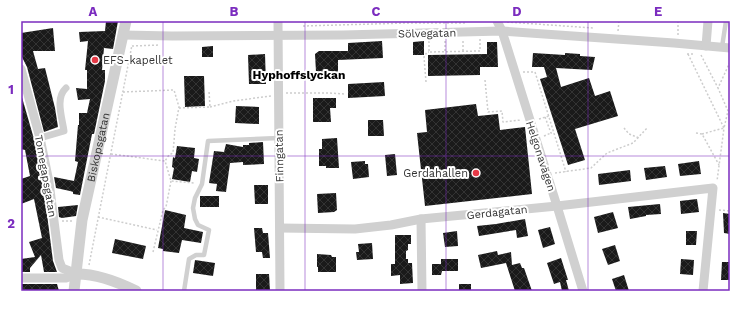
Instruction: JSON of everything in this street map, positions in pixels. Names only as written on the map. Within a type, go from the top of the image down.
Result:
[{"type":"street","name":"Biskopsgatan","points":[[74,291],[82,274],[82,220],[126,21]]},
{"type":"street","name":"Finngatan","points":[[278,21],[280,291]]},
{"type":"street","name":"Helgonavägen","points":[[497,21],[533,119],[557,206],[583,291]]},
{"type":"street","points":[[706,46],[708,21]]},
{"type":"street","name":"Sölvegatan","points":[[123,35],[343,35],[502,32],[726,48]]},
{"type":"street","name":"Tomegapsgatan","points":[[21,69],[40,138],[49,182],[60,264],[62,268],[82,274]]},
{"type":"street","points":[[40,138],[64,131],[60,96],[62,91],[66,88]]},
{"type":"street","points":[[703,291],[713,188]]},
{"type":"street","name":"Gerdagatan","points":[[280,228],[355,229],[391,225],[421,219],[557,206],[713,188]]},
{"type":"street","points":[[421,219],[422,291]]},
{"type":"street","points":[[21,278],[66,278],[82,274],[107,280],[136,291]]},
{"type":"lane","points":[[726,21],[726,48]]},
{"type":"lane","points":[[184,291],[189,259],[196,255],[204,255],[209,230],[198,225],[193,208],[195,198],[202,184],[208,141],[279,138]]},
{"type":"path","points":[[497,21],[524,22]]},
{"type":"path","points":[[678,21],[678,35]]},
{"type":"path","points":[[300,26],[456,22],[470,23]]},
{"type":"path","points":[[426,82],[424,57],[427,52],[480,51],[480,39]]},
{"type":"path","points":[[429,42],[430,52]]},
{"type":"path","points":[[445,42],[445,51]]},
{"type":"path","points":[[463,42],[463,51]]},
{"type":"path","points":[[82,274],[98,217],[132,46]]},
{"type":"path","points":[[688,54],[724,128]]},
{"type":"path","points":[[701,55],[728,111],[724,128],[717,184],[713,188]]},
{"type":"path","points":[[718,88],[730,62]]},
{"type":"path","points":[[522,72],[535,72],[553,133]]},
{"type":"path","points":[[485,80],[488,112],[502,111],[503,122],[548,116]]},
{"type":"path","points":[[123,92],[174,90],[179,108],[173,153],[169,155],[166,161],[171,181],[166,208],[163,210],[153,252]]},
{"type":"path","points":[[179,108],[210,107],[210,91]]},
{"type":"path","points":[[546,117],[566,172]]},
{"type":"path","points":[[554,174],[591,168],[607,153],[633,143],[648,127]]},
{"type":"path","points":[[624,128],[628,134],[639,138]]},
{"type":"path","points":[[696,133],[702,134],[724,128]]},
{"type":"path","points":[[542,136],[553,133]]},
{"type":"path","points":[[702,134],[719,165]]},
{"type":"path","points":[[111,154],[166,161]]},
{"type":"path","points":[[171,181],[202,184]]},
{"type":"path","points":[[711,210],[729,211]]},
{"type":"path","points":[[98,217],[158,230]]},
{"type":"path","points":[[54,222],[82,220]]},
{"type":"building","points":[[106,21],[118,21],[113,49],[104,48],[102,70],[105,70],[105,81],[94,134],[92,134],[80,195],[73,194],[73,192],[56,188],[54,177],[74,181],[78,162],[75,161],[79,113],[87,113],[90,99],[78,100],[76,88],[87,89],[87,70],[85,70],[88,41],[80,42],[79,32],[105,31]]},
{"type":"building","points":[[53,28],[55,51],[33,51],[38,69],[45,68],[58,127],[44,132],[27,67],[22,57],[21,33]]},
{"type":"building","points":[[382,41],[383,58],[338,60],[338,73],[318,76],[318,72],[316,72],[315,54],[319,51],[348,51],[348,43]]},
{"type":"building","points":[[424,41],[424,55],[413,55],[413,42]]},
{"type":"building","points":[[487,42],[497,42],[498,67],[480,67],[480,75],[428,76],[428,55],[487,54]]},
{"type":"building","points":[[213,46],[213,57],[202,57],[202,47]]},
{"type":"building","points":[[533,53],[565,55],[565,53],[595,57],[592,70],[556,68],[561,87],[589,78],[595,96],[610,91],[618,116],[575,129],[585,160],[568,165],[540,79],[547,77],[544,67],[532,67]]},
{"type":"building","points":[[265,54],[266,84],[249,84],[248,55]]},
{"type":"building","points":[[184,76],[204,76],[205,106],[185,107]]},
{"type":"building","points":[[384,82],[385,96],[348,98],[348,84]]},
{"type":"building","points":[[21,94],[34,139],[43,183],[53,261],[57,272],[44,272],[41,255],[30,268],[30,272],[21,272],[21,259],[35,257],[29,242],[42,238],[34,199],[21,204],[21,179],[30,176],[25,150],[21,149]]},
{"type":"building","points":[[313,98],[336,98],[336,108],[330,108],[331,122],[313,122]]},
{"type":"building","name":"Gerdahallen","points":[[476,104],[478,116],[498,114],[500,130],[525,127],[532,194],[425,206],[417,133],[427,132],[425,110]]},
{"type":"building","points":[[236,106],[259,107],[259,124],[235,123]]},
{"type":"building","points":[[368,120],[383,120],[384,136],[368,136]]},
{"type":"building","points":[[337,138],[339,168],[326,168],[326,166],[319,166],[319,149],[322,149],[322,139]]},
{"type":"building","points":[[263,142],[264,164],[243,165],[243,162],[230,163],[226,192],[216,191],[217,184],[209,183],[214,151],[224,152],[226,144],[243,147],[243,145],[249,145],[249,143]]},
{"type":"building","points":[[177,146],[195,148],[194,158],[199,159],[197,172],[192,171],[190,182],[172,179],[174,168],[172,167],[173,157],[175,158]]},
{"type":"building","points":[[395,154],[397,175],[387,176],[385,155]]},
{"type":"building","points":[[365,161],[365,164],[368,164],[369,177],[353,179],[351,162]]},
{"type":"building","points":[[699,161],[701,174],[680,176],[678,164]]},
{"type":"building","points":[[665,166],[667,177],[646,180],[644,168]]},
{"type":"building","points":[[630,170],[631,181],[599,185],[598,174]]},
{"type":"building","points":[[254,185],[268,185],[268,204],[255,204]]},
{"type":"building","points":[[336,193],[337,210],[334,212],[318,213],[317,194]]},
{"type":"building","points":[[200,196],[219,196],[219,207],[200,207]]},
{"type":"building","points":[[697,199],[699,212],[681,214],[680,201]]},
{"type":"building","points":[[660,204],[661,214],[646,215],[630,219],[628,207]]},
{"type":"building","points":[[78,205],[76,216],[59,217],[58,207]]},
{"type":"building","points":[[165,210],[186,215],[184,228],[203,232],[201,243],[182,240],[179,253],[163,251],[163,249],[158,248]]},
{"type":"building","points":[[613,212],[618,228],[598,233],[594,217]]},
{"type":"building","points":[[723,213],[730,214],[730,234],[724,233]]},
{"type":"building","points":[[525,219],[528,236],[517,238],[516,230],[479,236],[477,226]]},
{"type":"building","points":[[550,227],[555,244],[543,248],[538,230]]},
{"type":"building","points":[[254,228],[262,228],[263,233],[268,233],[270,258],[263,258],[262,252],[256,252]]},
{"type":"building","points":[[457,231],[458,246],[445,247],[443,233]]},
{"type":"building","points":[[686,231],[697,231],[696,245],[686,245]]},
{"type":"building","points":[[395,235],[411,235],[411,244],[408,244],[406,259],[408,259],[408,263],[412,263],[413,283],[400,284],[400,275],[391,276],[391,264],[395,264]]},
{"type":"building","points":[[115,239],[146,246],[143,259],[112,253]]},
{"type":"building","points":[[372,243],[373,259],[357,260],[356,252],[359,252],[358,244]]},
{"type":"building","points":[[615,245],[620,261],[608,265],[602,249]]},
{"type":"building","points":[[497,251],[498,255],[511,252],[512,265],[520,263],[522,268],[524,268],[532,291],[515,291],[506,263],[481,268],[478,255]]},
{"type":"building","points":[[317,254],[336,257],[336,272],[318,272]]},
{"type":"building","points":[[561,258],[568,280],[566,280],[569,291],[562,291],[560,282],[554,284],[547,263]]},
{"type":"building","points":[[441,259],[458,259],[458,271],[442,271],[441,275],[432,275],[432,264],[441,264]]},
{"type":"building","points":[[681,259],[694,260],[693,275],[680,274]]},
{"type":"building","points":[[195,260],[215,263],[213,276],[193,273]]},
{"type":"building","points":[[722,262],[730,262],[730,280],[721,280]]},
{"type":"building","points":[[256,274],[269,274],[270,291],[256,291]]},
{"type":"building","points":[[624,275],[629,291],[616,291],[612,279]]},
{"type":"building","points":[[21,284],[57,284],[59,291],[21,291]]},
{"type":"building","points":[[459,284],[471,284],[471,291],[459,291]]},
{"type":"place","name":"EFS-kapellet","points":[[95,60]]},
{"type":"place","name":"Gerdahallen","points":[[476,173]]},
{"type":"district","name":"Hyphoffslyckan","points":[[299,75]]}]
